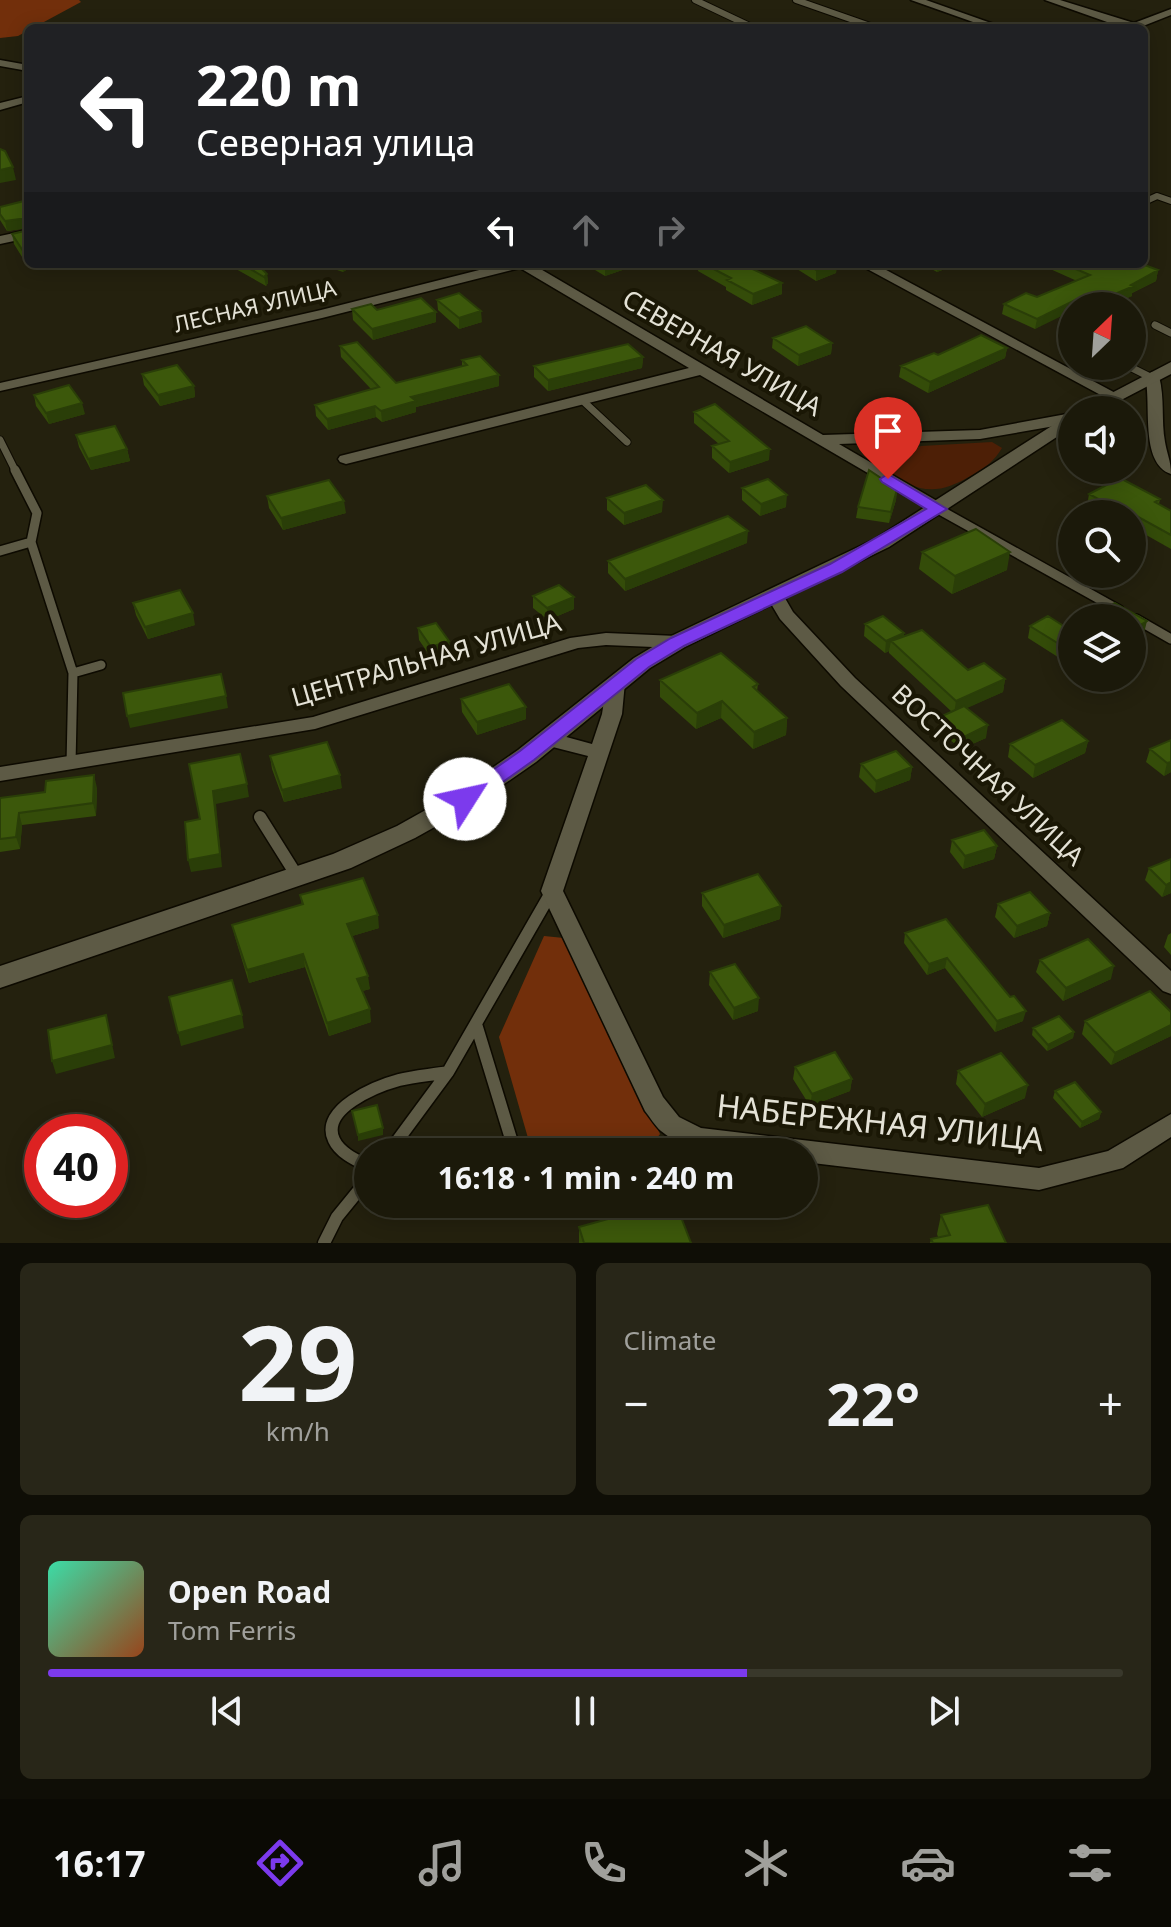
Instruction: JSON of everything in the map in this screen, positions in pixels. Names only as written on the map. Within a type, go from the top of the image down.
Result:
[{"type":"street","points":[[916,0],[988,24]]},
{"type":"street","points":[[1050,0],[1123,24]]},
{"type":"street","points":[[1141,24],[1169,14]]},
{"type":"street","points":[[0,63],[24,67]]},
{"type":"street","points":[[0,107],[24,100]]},
{"type":"street","points":[[0,240],[24,235]]},
{"type":"street","name":"ЛЕСНАЯ УЛИЦА","points":[[0,387],[322,314],[505,268]]},
{"type":"street","name":"СЕВЕРНАЯ УЛИЦА","points":[[528,268],[938,509]]},
{"type":"street","points":[[873,268],[1113,396],[1171,367]]},
{"type":"street","points":[[346,459],[704,369]]},
{"type":"street","points":[[1151,376],[1157,401],[1154,441],[1160,456],[1171,469]]},
{"type":"street","points":[[823,439],[908,439],[1001,432],[1058,422]]},
{"type":"street","points":[[0,977],[342,861],[406,832],[465,799],[548,739],[616,682],[677,642],[859,555],[938,509],[1058,428]]},
{"type":"street","name":"ВОСТОЧНАЯ УЛИЦА","points":[[776,597],[786,615],[848,682],[1171,985]]},
{"type":"street","name":"ЦЕНТРАЛЬНАЯ УЛИЦА","points":[[0,774],[315,723],[576,642],[606,639],[677,642]]},
{"type":"street","points":[[552,891],[612,714],[616,682]]},
{"type":"street","points":[[548,739],[599,752]]},
{"type":"street","name":"НАБЕРЕЖНАЯ УЛИЦА","points":[[552,891],[654,1104],[670,1124],[697,1138],[1039,1179],[1114,1160],[1171,1124]]},
{"type":"lane","points":[[695,0],[746,24]]},
{"type":"lane","points":[[796,0],[865,24]]},
{"type":"lane","points":[[1148,200],[1157,196],[1171,201]]},
{"type":"lane","points":[[1155,325],[1171,333]]},
{"type":"lane","points":[[1146,374],[1151,376]]},
{"type":"lane","points":[[582,400],[627,442]]},
{"type":"lane","points":[[0,440],[37,513],[31,542],[73,673],[71,764]]},
{"type":"lane","points":[[938,509],[1171,639]]},
{"type":"lane","points":[[0,551],[31,542]]},
{"type":"lane","points":[[73,673],[101,665]]},
{"type":"lane","points":[[260,817],[297,876]]},
{"type":"lane","points":[[399,1138],[448,1072],[552,891]]},
{"type":"lane","points":[[476,1024],[511,1138]]},
{"type":"lane","points":[[354,1158],[334,1146],[330,1134],[334,1120],[349,1104],[370,1090],[399,1080],[448,1072]]},
{"type":"lane","points":[[324,1243],[337,1217],[354,1196]]},
{"type":"shaded area","points":[[0,0],[81,2],[40,24],[24,24],[24,33],[18,36],[0,38]]},
{"type":"shaded area","points":[[992,442],[1002,448],[990,463],[961,481],[937,489],[916,487],[882,466],[884,455],[921,446]]},
{"type":"shaded area","points":[[544,936],[564,938],[660,1134],[657,1138],[528,1138],[499,1037]]},
{"type":"building","points":[[0,149],[5,151],[13,167],[0,170]]},
{"type":"building","points":[[24,201],[24,219],[5,221],[0,207]]},
{"type":"building","points":[[24,231],[24,252],[12,234]]},
{"type":"building","points":[[1148,266],[1158,270],[1120,292],[1058,292],[1058,308],[1037,319],[1004,304],[1026,293],[1037,297],[1090,275],[1073,268]]},
{"type":"building","points":[[249,268],[261,268],[267,274],[264,277]]},
{"type":"building","points":[[712,268],[750,268],[782,283],[753,294],[727,280],[731,278]]},
{"type":"building","points":[[459,293],[481,311],[459,318],[437,300]]},
{"type":"building","points":[[421,298],[436,312],[372,329],[352,309],[371,304],[377,310]]},
{"type":"building","points":[[806,326],[832,343],[799,355],[773,338]]},
{"type":"building","points":[[981,335],[1007,348],[930,382],[901,366],[934,353],[938,355]]},
{"type":"building","points":[[357,342],[396,383],[467,365],[462,360],[480,356],[499,375],[411,397],[416,401],[381,411],[375,406],[327,419],[315,405],[379,387],[340,346]]},
{"type":"building","points":[[628,344],[643,357],[548,380],[534,366]]},
{"type":"building","points":[[177,365],[194,386],[158,395],[142,374]]},
{"type":"building","points":[[69,385],[82,403],[46,413],[34,395]]},
{"type":"building","points":[[715,404],[770,449],[730,462],[712,446],[729,441],[694,412]]},
{"type":"building","points":[[115,426],[127,449],[88,459],[76,435]]},
{"type":"building","points":[[869,470],[897,489],[891,512],[858,507]]},
{"type":"building","points":[[768,479],[787,495],[761,504],[742,488]]},
{"type":"building","points":[[329,480],[344,501],[281,518],[267,496]]},
{"type":"building","points":[[1108,484],[1131,484],[1160,499],[1155,502],[1171,511],[1171,535],[1146,521],[1146,500],[1100,500],[1089,494]]},
{"type":"building","points":[[646,485],[663,500],[624,513],[607,498]]},
{"type":"building","points":[[728,516],[748,531],[625,579],[608,561]]},
{"type":"building","points":[[976,529],[1010,552],[955,576],[922,552]]},
{"type":"building","points":[[559,585],[574,597],[547,608],[533,596]]},
{"type":"building","points":[[180,590],[193,613],[145,627],[133,603]]},
{"type":"building","points":[[883,616],[904,633],[886,641],[865,624]]},
{"type":"building","points":[[1048,616],[1058,622],[1058,643],[1030,626]]},
{"type":"building","points":[[436,623],[449,641],[431,647],[418,628]]},
{"type":"building","points":[[922,630],[968,670],[984,663],[1005,679],[956,701],[891,641]]},
{"type":"building","points":[[721,653],[758,684],[753,687],[787,718],[754,732],[722,701],[697,713],[660,680]]},
{"type":"building","points":[[221,674],[226,696],[127,716],[123,693]]},
{"type":"building","points":[[509,684],[526,707],[477,722],[461,699]]},
{"type":"building","points":[[964,706],[988,725],[964,737],[940,717]]},
{"type":"building","points":[[1062,720],[1088,741],[1035,765],[1010,744]]},
{"type":"building","points":[[1171,740],[1171,762],[1167,763],[1150,749]]},
{"type":"building","points":[[327,742],[340,775],[282,790],[270,756]]},
{"type":"building","points":[[896,751],[912,767],[876,781],[861,764]]},
{"type":"building","points":[[240,754],[247,784],[213,791],[220,854],[188,860],[185,822],[200,819],[189,764]]},
{"type":"building","points":[[94,775],[93,803],[19,813],[16,837],[0,839],[0,798],[45,792],[46,781]]},
{"type":"building","points":[[984,830],[997,846],[965,856],[952,840]]},
{"type":"building","points":[[1171,859],[1171,882],[1166,885],[1149,868]]},
{"type":"building","points":[[758,874],[781,906],[724,925],[702,893]]},
{"type":"building","points":[[363,878],[378,915],[347,924],[368,976],[357,979],[370,1009],[327,1023],[303,954],[247,970],[232,925],[303,904],[300,895]]},
{"type":"building","points":[[1030,892],[1050,913],[1017,926],[998,904]]},
{"type":"building","points":[[946,919],[1010,997],[1014,996],[1026,1011],[997,1021],[947,958],[929,964],[905,933]]},
{"type":"building","points":[[1088,939],[1114,966],[1066,988],[1040,960]]},
{"type":"building","points":[[735,964],[759,998],[734,1008],[710,972]]},
{"type":"building","points":[[232,980],[242,1015],[178,1033],[169,997]]},
{"type":"building","points":[[1150,991],[1171,1012],[1171,1025],[1115,1053],[1085,1021]]},
{"type":"building","points":[[106,1015],[112,1045],[52,1061],[48,1030]]},
{"type":"building","points":[[1059,1016],[1074,1032],[1048,1045],[1033,1028]]},
{"type":"building","points":[[835,1052],[852,1079],[812,1094],[795,1067]]},
{"type":"building","points":[[1001,1053],[1028,1085],[985,1104],[958,1071]]},
{"type":"building","points":[[1075,1082],[1101,1112],[1082,1122],[1055,1091]]},
{"type":"building","points":[[377,1105],[383,1128],[358,1135],[352,1111]]},
{"type":"building","points":[[988,1205],[1006,1243],[933,1243],[931,1239],[950,1235],[941,1215]]},
{"type":"building","points":[[611,1218],[681,1218],[691,1243],[584,1243],[579,1227]]},
{"type":"route","points":[[465,799],[527,756],[642,663],[677,642],[836,568],[938,509],[888,479]]}]
